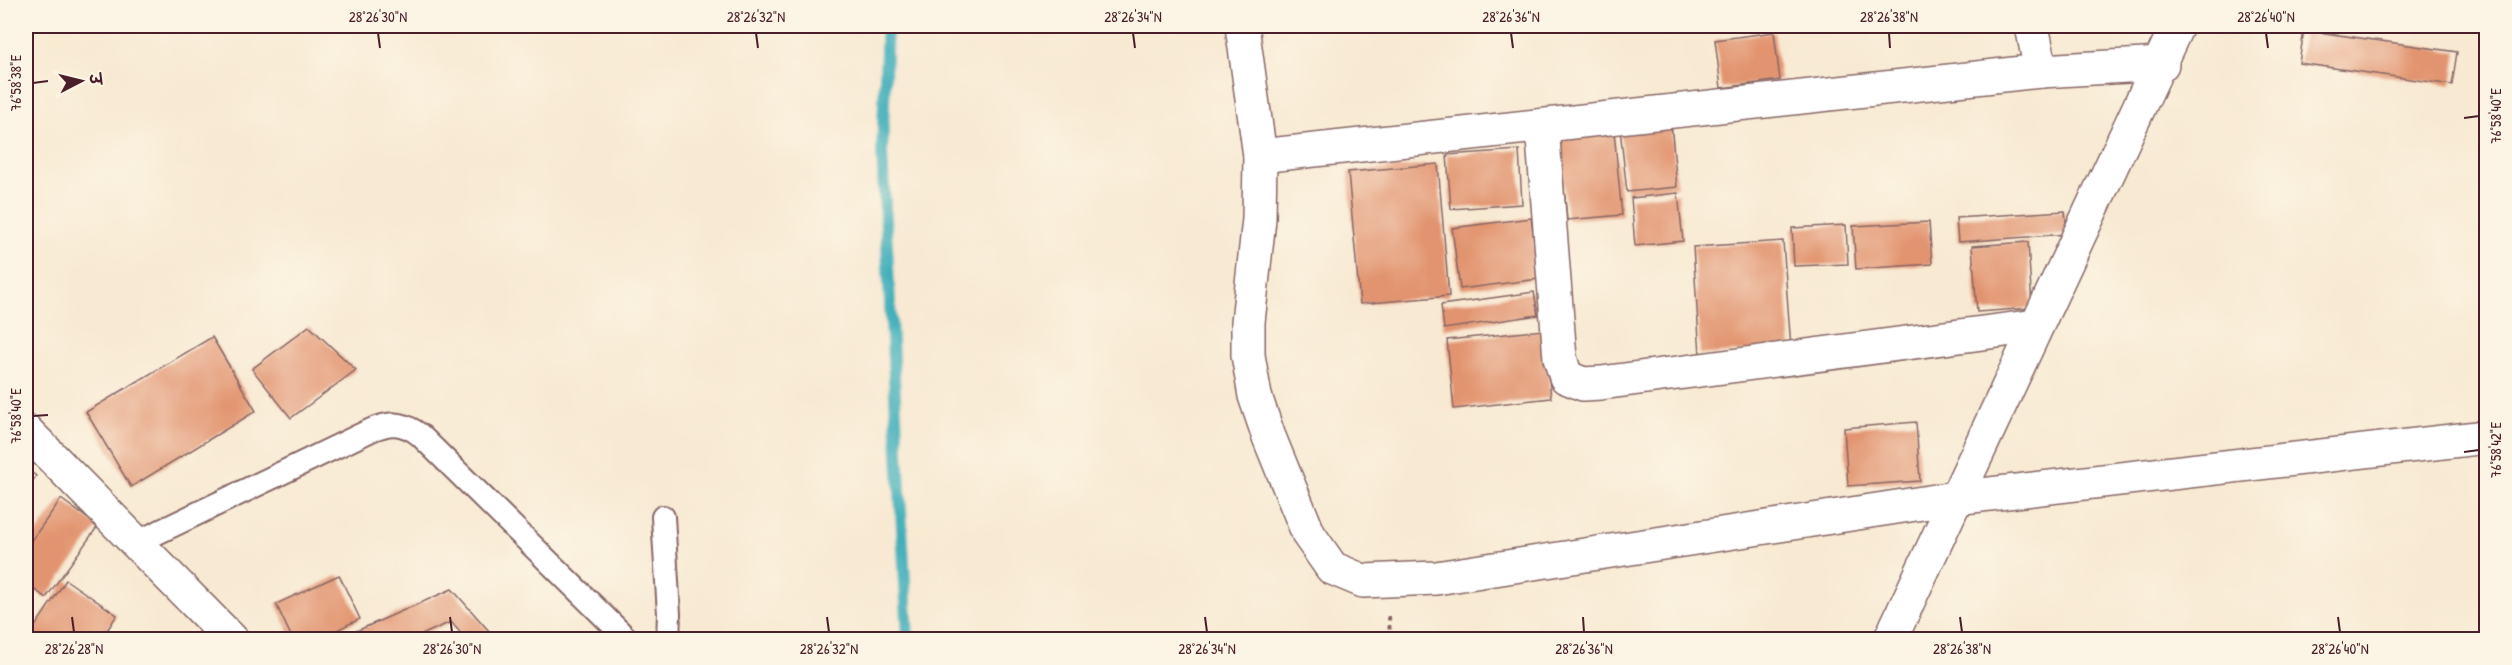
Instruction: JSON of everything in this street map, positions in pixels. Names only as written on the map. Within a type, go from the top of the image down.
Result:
[{"type":"street","points":[[1242,26],[1260,156],[1259,219],[1248,322],[1248,355],[1256,396],[1277,458],[1309,535],[1332,568],[1363,581],[1436,578],[1955,498],[2487,437]]},
{"type":"street","points":[[2032,26],[2042,72]]},
{"type":"street","points":[[1890,639],[2036,326],[2162,64],[2177,26]]},
{"type":"street","points":[[1260,156],[2042,72],[2162,64]]},
{"type":"street","points":[[1542,126],[1560,358],[1566,377],[1583,384],[2036,326]]},
{"type":"street","points":[[26,431],[232,639]]},
{"type":"lane","points":[[136,543],[369,431],[383,425],[407,425],[420,435],[628,639]]},
{"type":"lane","points":[[663,517],[669,614],[668,639]]},
{"type":"building","points":[[2304,30],[2457,52],[2452,85],[2299,63]]},
{"type":"building","points":[[1774,32],[1780,80],[1721,88],[1715,40]]},
{"type":"building","points":[[1671,123],[1677,187],[1627,192],[1620,129]]},
{"type":"building","points":[[1614,131],[1622,215],[1567,220],[1559,136]]},
{"type":"building","points":[[1519,150],[1522,204],[1451,209],[1447,155]]},
{"type":"building","points":[[1438,164],[1449,296],[1360,304],[1348,172]]},
{"type":"building","points":[[1678,193],[1683,241],[1635,246],[1631,198]]},
{"type":"building","points":[[2065,211],[2067,234],[1958,242],[1956,218]]},
{"type":"building","points":[[1531,218],[1539,279],[1460,289],[1452,228]]},
{"type":"building","points":[[1929,222],[1932,264],[1856,269],[1853,226]]},
{"type":"building","points":[[1846,225],[1848,264],[1794,266],[1792,228]]},
{"type":"building","points":[[1783,241],[1791,348],[1700,355],[1693,247]]},
{"type":"building","points":[[2028,242],[2032,308],[1977,312],[1972,246]]},
{"type":"building","points":[[1534,292],[1538,315],[1444,329],[1441,305]]},
{"type":"building","points":[[309,326],[356,370],[291,418],[252,369]]},
{"type":"building","points":[[1544,330],[1551,398],[1454,409],[1447,340]]},
{"type":"building","points":[[212,337],[256,411],[131,487],[86,412]]},
{"type":"building","points":[[1916,422],[1920,481],[1848,486],[1844,428]]},
{"type":"building","points":[[26,468],[36,476],[26,491]]},
{"type":"building","points":[[61,499],[98,526],[46,598],[26,583],[26,548]]},
{"type":"building","points":[[339,575],[360,619],[316,640],[293,640],[276,604]]},
{"type":"building","points":[[66,580],[117,615],[101,640],[26,640]]},
{"type":"building","points":[[452,589],[497,640],[467,640],[451,622],[410,640],[336,640]]},
{"type":"waterway","points":[[887,26],[882,153],[908,640]]}]
